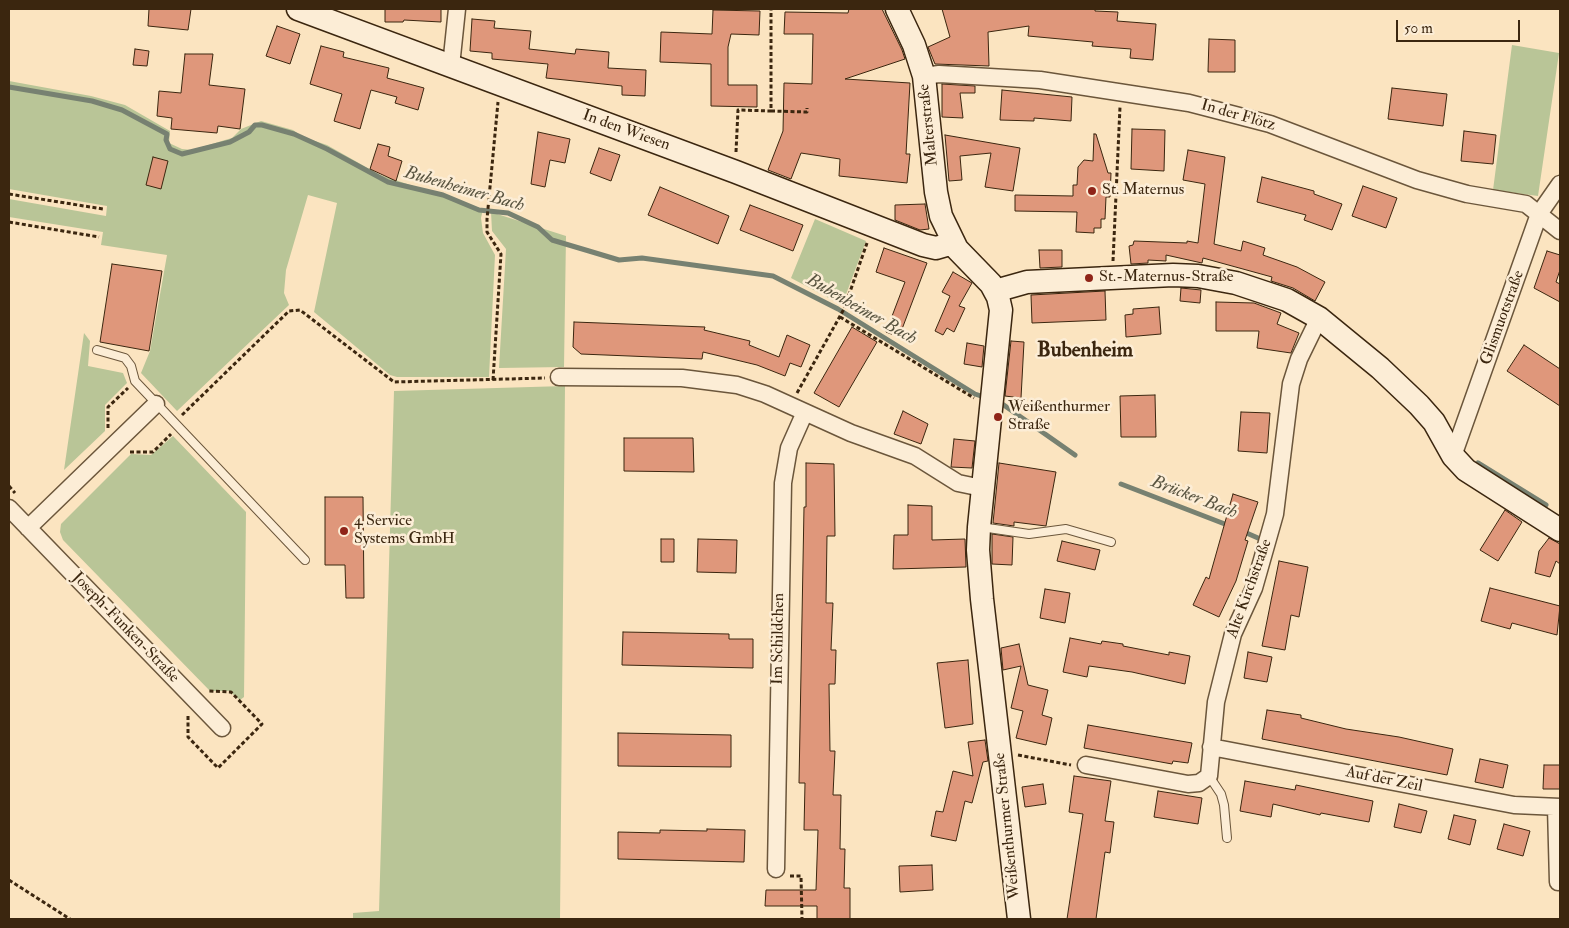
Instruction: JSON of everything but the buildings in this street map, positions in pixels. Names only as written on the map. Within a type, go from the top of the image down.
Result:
[{"type":"street","name":"In den Wiesen","points":[[298,9],[736,172],[930,247],[942,247],[953,243]]},
{"type":"street","points":[[451,66],[456,9]]},
{"type":"street","name":"Malterstraße","points":[[897,9],[914,45],[924,76],[936,192],[942,216],[953,243]]},
{"type":"street","name":"In der Flötz","points":[[924,76],[939,74],[1040,80],[1189,103],[1270,124],[1417,180],[1467,194],[1526,204],[1560,230]]},
{"type":"street","name":"Glismuotstraße","points":[[1453,456],[1539,214],[1560,184]]},
{"type":"street","name":"Weißenthurmer Straße","points":[[953,243],[995,291],[1000,303],[1001,316],[978,527],[981,591],[1019,919]]},
{"type":"street","points":[[995,291],[1027,282],[1173,275],[1226,282],[1261,290],[1288,300],[1319,318],[1380,368],[1419,405],[1434,422],[1453,456],[1466,470],[1560,530]]},
{"type":"street","name":"Alte Kirchstraße","points":[[1209,776],[1216,702],[1233,634],[1254,588],[1275,514],[1291,384],[1299,360],[1319,318]]},
{"type":"street","points":[[559,377],[700,379],[750,389],[798,408],[851,433],[915,456],[958,483],[982,488]]},
{"type":"street","points":[[28,528],[156,404]]},
{"type":"street","name":"Im Schildchen","points":[[776,870],[783,483],[798,408]]},
{"type":"street","name":"Joseph-Funken-Straße","points":[[14,503],[28,528],[222,728]]},
{"type":"street","name":"Auf der Zeil","points":[[1212,747],[1514,805],[1558,807],[1558,882]]},
{"type":"street","points":[[1086,765],[1188,784],[1199,783],[1209,776]]},
{"type":"lane","points":[[97,350],[125,358],[131,366],[135,381],[305,560]]},
{"type":"lane","points":[[978,527],[1029,534],[1066,529],[1112,542]]},
{"type":"lane","points":[[1209,776],[1221,794],[1227,838]]},
{"type":"path","points":[[771,111],[772,9]]},
{"type":"path","points":[[493,380],[501,254],[487,232],[487,219],[497,106],[502,85]]},
{"type":"path","points":[[1112,277],[1120,91]]},
{"type":"path","points":[[736,172],[738,110],[807,112],[806,108]]},
{"type":"path","points":[[9,194],[103,209]]},
{"type":"path","points":[[9,222],[99,237]]},
{"type":"path","points":[[798,408],[844,309],[874,225]]},
{"type":"path","points":[[124,458],[131,452],[152,452],[184,421],[180,416],[289,311],[300,310],[314,319],[394,382],[559,377]]},
{"type":"path","points":[[841,316],[991,399]]},
{"type":"path","points":[[108,431],[108,407],[135,381]]},
{"type":"path","points":[[9,486],[14,503]]},
{"type":"path","points":[[188,714],[188,737],[218,768],[262,724],[231,692],[209,692],[202,685]]},
{"type":"path","points":[[1000,752],[1084,767],[1086,765]]},
{"type":"path","points":[[776,870],[776,876],[801,876],[802,919]]},
{"type":"path","points":[[9,880],[70,919]]},
{"type":"green space","points":[[1512,45],[1559,53],[1538,196],[1493,190]]},
{"type":"green space","points":[[9,81],[91,96],[125,105],[170,131],[169,143],[182,149],[192,150],[232,138],[241,129],[261,121],[293,130],[303,137],[327,145],[380,175],[483,209],[481,218],[483,233],[495,255],[489,377],[397,377],[390,375],[314,312],[337,203],[308,195],[286,270],[284,293],[289,305],[177,411],[141,373],[150,351],[167,255],[101,245],[103,232],[9,217],[9,199],[106,216],[107,206],[9,189]]},
{"type":"green space","points":[[491,212],[566,236],[564,367],[499,368],[506,249],[492,231]]},
{"type":"green space","points":[[815,219],[866,241],[842,305],[791,278]]},
{"type":"green space","points":[[84,333],[90,341],[88,366],[123,373],[127,383],[105,405],[105,431],[64,470]]},
{"type":"green space","points":[[565,386],[560,919],[353,919],[353,913],[379,911],[394,391]]},
{"type":"green space","points":[[173,436],[246,512],[244,697],[240,700],[229,691],[210,691],[63,540],[60,532],[61,524],[131,454],[151,455]]},
{"type":"waterway","name":"Bubenheimer Bach","points":[[9,87],[92,101],[122,110],[167,134],[166,140],[170,149],[182,154],[230,142],[249,132],[255,125],[262,125],[294,134],[327,149],[388,182],[443,195],[479,210],[508,213],[538,227],[552,240],[619,260],[642,258],[773,276],[838,309],[975,394],[987,398]]},
{"type":"waterway","name":"Brücker Bach","points":[[998,401],[1075,455]]},
{"type":"waterway","name":"Brücker Bach","points":[[1478,463],[1546,505]]},
{"type":"waterway","name":"Brücker Bach","points":[[1121,484],[1230,526]]},
{"type":"waterway","name":"Brücker Bach","points":[[1242,531],[1258,538]]},
{"type":"place","name":"St. Maternus","points":[[1092,191]]},
{"type":"place","name":"St.-Maternus-Straße","points":[[1089,278]]},
{"type":"place","name":"Weißenthurmer Straße","points":[[998,417]]},
{"type":"place","name":"4 Service Systems GmbH","points":[[344,531]]},
{"type":"district","name":"Bubenheim","points":[[1085,351]]}]
